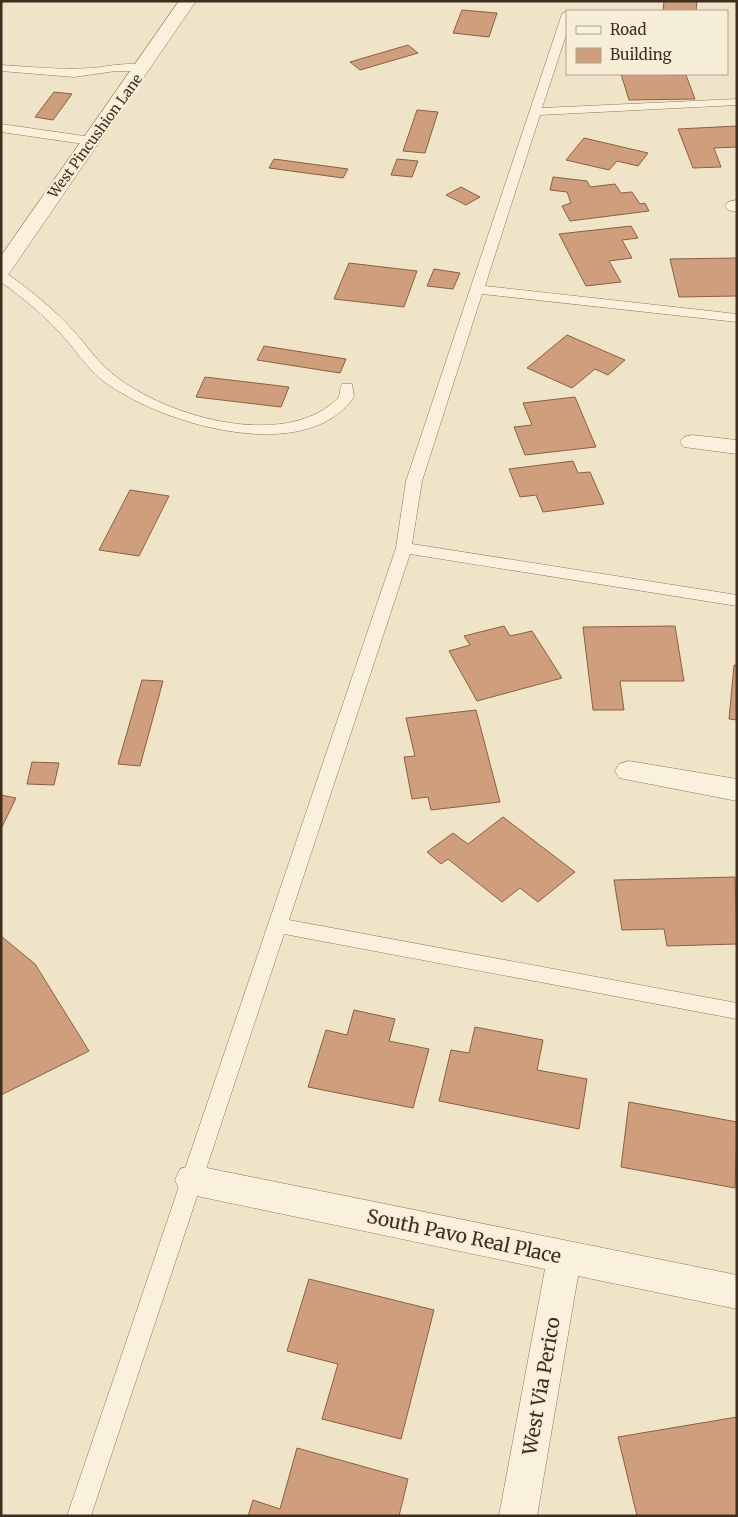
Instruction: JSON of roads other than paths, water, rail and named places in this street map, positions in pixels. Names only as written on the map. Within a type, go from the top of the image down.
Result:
[{"type":"street","name":"West Pincushion Lane","points":[[1,271],[144,68],[188,1]]},
{"type":"street","points":[[692,442],[737,447]]},
{"type":"street","points":[[629,771],[737,790]]},
{"type":"street","name":"South Pavo Real Place","points":[[192,1180],[737,1292]]},
{"type":"street","name":"West Via Perico","points":[[518,1516],[564,1257]]},
{"type":"lane","points":[[79,1516],[404,548],[414,482],[566,16]]},
{"type":"lane","points":[[1,68],[74,74],[116,68],[144,68]]},
{"type":"lane","points":[[535,112],[737,102]]},
{"type":"lane","points":[[1,128],[91,141]]},
{"type":"lane","points":[[1,276],[29,296],[60,325],[107,378],[131,392],[191,418],[230,428],[263,430],[290,427],[316,420],[337,410],[347,397],[347,387]]},
{"type":"lane","points":[[477,289],[737,318]]},
{"type":"lane","points":[[404,548],[737,601]]},
{"type":"lane","points":[[278,925],[737,1011]]}]
